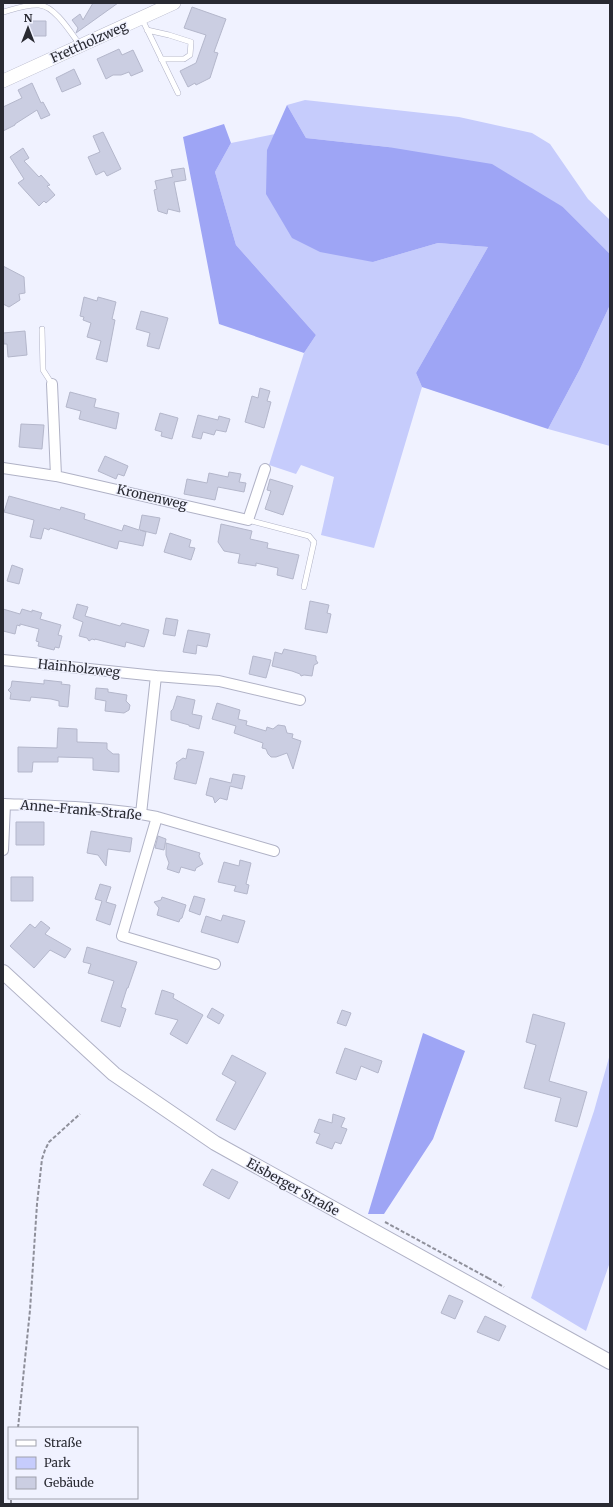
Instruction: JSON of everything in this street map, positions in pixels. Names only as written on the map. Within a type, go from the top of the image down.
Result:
[{"type":"main road","name":"Eisberger Straße","points":[[3,972],[114,1074],[215,1143],[610,1362]]},
{"type":"street","name":"Frettholzweg","points":[[3,81],[174,3]]},
{"type":"street","points":[[52,384],[56,476]]},
{"type":"street","name":"Kronenweg","points":[[3,468],[56,476],[248,520]]},
{"type":"street","points":[[248,520],[265,469]]},
{"type":"street","name":"Hainholzweg","points":[[3,660],[219,681],[300,700]]},
{"type":"street","points":[[141,814],[156,676]]},
{"type":"street","name":"Anne-Frank-Straße","points":[[3,850],[4,804],[76,806],[141,814],[157,817],[274,851]]},
{"type":"street","name":"Anne-Frank-Straße","points":[[157,817],[122,936],[215,964]]},
{"type":"lane","points":[[3,12],[22,6],[40,4],[52,9],[80,46]]},
{"type":"lane","points":[[141,18],[178,93]]},
{"type":"lane","points":[[147,30],[169,34],[191,42],[190,55],[184,59],[161,59]]},
{"type":"lane","points":[[42,329],[43,370],[52,384]]},
{"type":"lane","points":[[248,520],[309,536],[314,542],[304,587]]},
{"type":"path","points":[[18,1427],[30,1310],[37,1204],[42,1159],[49,1142],[80,1114]]},
{"type":"green space","points":[[305,100],[459,117],[532,133],[550,144],[588,199],[610,220],[610,254],[563,207],[388,147],[306,138],[287,105]]},
{"type":"green space","points":[[275,134],[373,262],[438,243],[488,247],[416,373],[422,387],[374,548],[321,535],[334,477],[301,465],[296,474],[269,465],[304,353],[316,335],[236,245],[215,172],[231,143]]},
{"type":"green space","points":[[610,305],[610,446],[548,429],[580,369]]},
{"type":"green space","points":[[610,1054],[610,1262],[586,1331],[531,1298],[594,1111]]},
{"type":"shaded area","points":[[287,105],[306,138],[388,147],[492,164],[563,207],[610,254],[610,305],[580,369],[548,429],[422,387],[416,373],[488,247],[438,243],[373,262],[320,252],[292,238],[266,194],[267,150]]},
{"type":"shaded area","points":[[224,124],[231,143],[215,172],[236,245],[316,335],[304,353],[219,324],[183,137]]},
{"type":"shaded area","points":[[423,1033],[465,1051],[433,1139],[384,1214],[368,1214]]},
{"type":"building","points":[[93,3],[118,3],[76,33],[78,28],[72,20],[80,14],[83,20]]},
{"type":"building","points":[[192,7],[226,19],[214,52],[218,53],[210,78],[188,87],[180,71],[196,63],[206,35],[184,28]]},
{"type":"building","points":[[29,21],[46,21],[46,36],[28,36]]},
{"type":"building","points":[[119,49],[122,55],[133,50],[143,71],[131,76],[129,72],[121,75],[113,75],[106,79],[97,59]]},
{"type":"building","points":[[74,69],[81,84],[62,92],[56,78]]},
{"type":"building","points":[[32,83],[41,103],[43,102],[50,115],[41,119],[37,110],[15,125],[3,131],[3,107],[22,98],[18,90]]},
{"type":"building","points":[[103,132],[121,169],[107,176],[104,171],[96,175],[88,157],[100,152],[93,136]]},
{"type":"building","points":[[23,148],[29,158],[24,161],[39,177],[41,175],[50,185],[47,186],[55,195],[46,203],[44,201],[39,206],[18,183],[24,179],[10,157]]},
{"type":"building","points":[[184,168],[186,180],[174,182],[180,212],[168,209],[167,214],[158,211],[154,190],[157,189],[155,181],[173,177],[171,170]]},
{"type":"building","points":[[3,266],[24,277],[25,293],[19,294],[20,300],[9,307],[3,304]]},
{"type":"building","points":[[84,297],[97,301],[98,297],[116,302],[112,319],[115,320],[107,362],[96,359],[101,341],[87,337],[91,323],[83,320],[84,317],[80,316]]},
{"type":"building","points":[[141,311],[168,318],[159,349],[147,346],[150,333],[136,329]]},
{"type":"building","points":[[25,331],[27,355],[8,357],[7,344],[4,344],[3,333]]},
{"type":"building","points":[[260,388],[270,391],[267,401],[271,402],[264,428],[245,422],[252,396],[258,398]]},
{"type":"building","points":[[70,392],[96,399],[94,407],[119,413],[116,429],[79,419],[81,411],[66,407]]},
{"type":"building","points":[[160,413],[178,418],[172,439],[161,436],[162,432],[155,430]]},
{"type":"building","points":[[198,415],[218,420],[219,416],[230,419],[226,432],[216,430],[214,435],[203,432],[201,439],[192,437]]},
{"type":"building","points":[[21,424],[44,425],[42,449],[19,447]]},
{"type":"building","points":[[105,456],[128,466],[124,476],[118,474],[116,479],[98,471]]},
{"type":"building","points":[[229,472],[241,474],[239,482],[246,483],[244,492],[218,487],[215,500],[184,494],[187,479],[207,483],[209,473],[228,477]]},
{"type":"building","points":[[270,479],[293,486],[283,515],[265,509],[271,491],[267,490]]},
{"type":"building","points":[[9,496],[60,510],[61,507],[85,514],[84,519],[122,531],[124,525],[139,530],[142,515],[160,518],[156,534],[140,530],[146,532],[143,546],[119,541],[117,549],[50,528],[49,530],[44,528],[41,539],[30,537],[34,520],[4,512]]},
{"type":"building","points":[[221,524],[252,531],[250,539],[268,543],[267,548],[299,555],[293,579],[277,575],[278,568],[256,563],[256,566],[238,563],[240,554],[224,551],[218,542]]},
{"type":"building","points":[[170,533],[191,540],[189,547],[195,548],[191,560],[164,552]]},
{"type":"building","points":[[12,565],[23,569],[19,584],[7,581]]},
{"type":"building","points":[[310,601],[329,605],[327,613],[331,614],[327,633],[305,629]]},
{"type":"building","points":[[77,604],[88,607],[85,616],[120,626],[122,623],[149,630],[144,647],[126,642],[125,647],[95,639],[89,641],[87,638],[79,636],[83,622],[73,618]]},
{"type":"building","points":[[3,609],[20,614],[22,609],[32,612],[32,610],[42,613],[40,619],[61,625],[58,635],[62,636],[59,648],[55,647],[54,650],[38,646],[39,642],[36,641],[39,629],[20,624],[20,626],[17,625],[15,634],[3,631]]},
{"type":"building","points":[[166,618],[178,620],[175,636],[163,634]]},
{"type":"building","points":[[188,630],[210,634],[207,647],[197,645],[196,654],[183,652]]},
{"type":"building","points":[[284,649],[316,656],[318,663],[314,665],[312,676],[301,676],[300,674],[292,671],[272,666],[275,652],[282,654]]},
{"type":"building","points":[[253,656],[271,660],[266,678],[249,674]]},
{"type":"building","points":[[44,680],[62,682],[61,684],[70,685],[68,707],[59,706],[59,701],[51,699],[31,697],[30,701],[10,699],[11,693],[8,690],[11,687],[12,681],[44,684]]},
{"type":"building","points":[[96,688],[108,689],[108,692],[127,695],[126,701],[130,705],[129,710],[124,713],[105,711],[106,701],[95,699]]},
{"type":"building","points":[[177,696],[195,700],[192,714],[202,716],[199,729],[171,720],[171,711]]},
{"type":"building","points":[[217,703],[240,710],[238,719],[247,721],[246,725],[266,731],[267,727],[273,729],[278,725],[285,726],[287,733],[293,734],[292,738],[301,741],[293,769],[287,753],[276,757],[271,757],[266,749],[262,748],[263,743],[234,733],[236,726],[212,719]]},
{"type":"building","points":[[58,728],[77,729],[77,742],[107,743],[107,749],[113,754],[119,754],[119,772],[93,770],[93,758],[58,757],[58,762],[33,762],[32,772],[18,772],[18,747],[57,748]]},
{"type":"building","points":[[188,749],[204,752],[196,784],[174,779],[177,765],[176,763],[183,758],[186,759]]},
{"type":"building","points":[[233,774],[245,776],[242,789],[230,786],[227,800],[220,798],[215,803],[213,797],[206,795],[210,778],[231,783]]},
{"type":"building","points":[[16,822],[44,822],[44,845],[16,845]]},
{"type":"building","points":[[91,831],[132,838],[130,852],[108,849],[106,866],[98,855],[87,853]]},
{"type":"building","points":[[158,836],[166,839],[164,850],[155,848]]},
{"type":"building","points":[[166,843],[200,853],[199,856],[203,864],[196,868],[195,871],[181,867],[179,873],[167,869],[169,863],[166,855]]},
{"type":"building","points":[[240,860],[251,863],[246,884],[249,885],[247,894],[234,891],[236,886],[218,882],[224,862],[239,866]]},
{"type":"building","points":[[11,877],[33,877],[33,901],[11,901]]},
{"type":"building","points":[[100,884],[111,887],[106,902],[116,905],[110,925],[96,920],[102,901],[95,899]]},
{"type":"building","points":[[194,896],[205,899],[200,915],[189,911]]},
{"type":"building","points":[[162,897],[186,905],[182,918],[179,922],[157,915],[159,908],[154,902],[161,900]]},
{"type":"building","points":[[223,915],[245,921],[238,943],[201,932],[206,916],[221,921]]},
{"type":"building","points":[[41,921],[50,928],[45,934],[71,949],[65,958],[50,950],[34,968],[10,946],[30,924],[35,928]]},
{"type":"building","points":[[87,947],[137,962],[121,1007],[126,1009],[120,1027],[101,1021],[114,981],[88,973],[91,964],[83,962]]},
{"type":"building","points":[[162,990],[174,994],[173,998],[203,1015],[187,1044],[170,1034],[178,1020],[155,1014]]},
{"type":"building","points":[[212,1008],[224,1015],[219,1024],[207,1017]]},
{"type":"building","points":[[342,1010],[351,1013],[346,1026],[337,1023]]},
{"type":"building","points":[[533,1014],[565,1023],[549,1081],[587,1092],[577,1127],[555,1121],[561,1098],[524,1088],[536,1045],[526,1042]]},
{"type":"building","points":[[345,1048],[382,1061],[378,1073],[361,1066],[356,1080],[336,1073]]},
{"type":"building","points":[[232,1055],[266,1073],[235,1130],[216,1120],[236,1082],[222,1074]]},
{"type":"building","points":[[333,1114],[345,1118],[341,1127],[347,1129],[341,1144],[335,1142],[332,1149],[316,1143],[320,1134],[314,1132],[319,1119],[332,1123]]},
{"type":"building","points":[[212,1169],[238,1182],[229,1199],[203,1185]]},
{"type":"building","points":[[449,1295],[463,1301],[455,1319],[441,1313]]},
{"type":"building","points":[[485,1316],[506,1326],[499,1341],[477,1332]]}]
